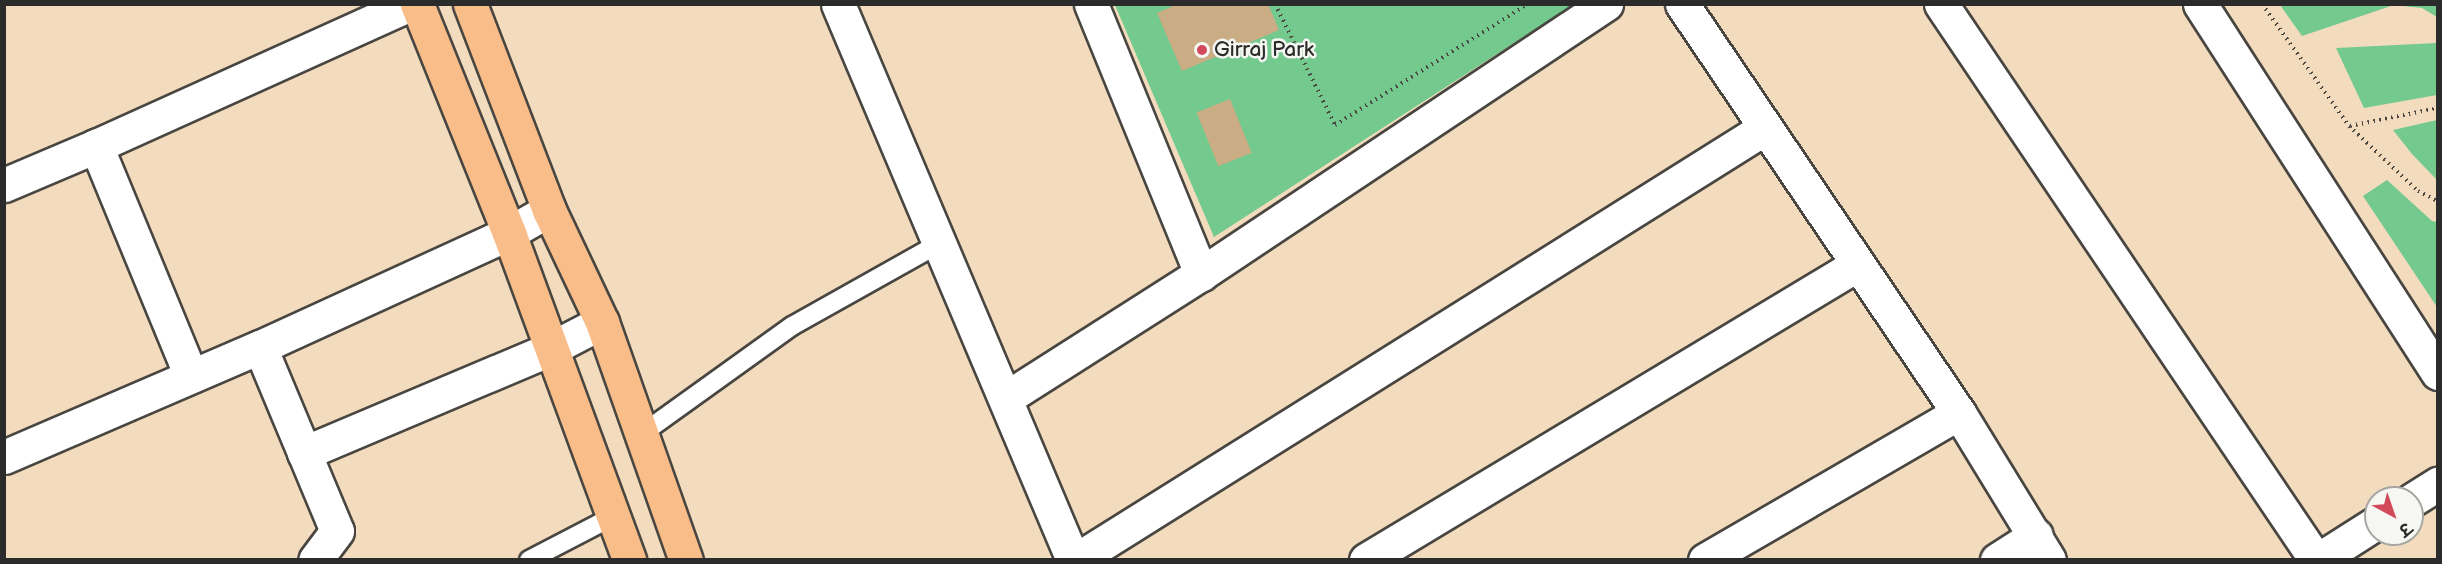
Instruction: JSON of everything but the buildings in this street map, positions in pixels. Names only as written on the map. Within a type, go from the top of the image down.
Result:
[{"type":"main road","points":[[417,4],[581,424],[629,560]]},
{"type":"main road","points":[[470,4],[549,210],[602,322],[686,560]]},
{"type":"street","points":[[4,184],[96,146],[411,4]]},
{"type":"street","points":[[838,4],[1075,560],[1765,128]]},
{"type":"street","points":[[1090,4],[1201,273]]},
{"type":"street","points":[[1006,398],[1201,273],[1606,4]]},
{"type":"street","points":[[1682,4],[1959,413],[2042,547],[1997,560]]},
{"type":"street","points":[[1941,4],[2317,560],[2364,531]]},
{"type":"street","points":[[2200,4],[2438,373]]},
{"type":"street","points":[[96,146],[191,376]]},
{"type":"street","points":[[4,457],[260,347],[508,233],[549,210]]},
{"type":"street","points":[[1366,560],[1858,264]]},
{"type":"street","points":[[304,453],[552,348],[602,322]]},
{"type":"street","points":[[260,347],[337,531],[315,560]]},
{"type":"street","points":[[1705,560],[1959,413]]},
{"type":"street","points":[[2424,493],[2438,484]]},
{"type":"lane","points":[[643,433],[792,326],[940,243]]},
{"type":"lane","points":[[528,560],[612,517]]},
{"type":"path","points":[[1275,4],[1335,125],[1528,4]]},
{"type":"path","points":[[2262,4],[2349,126],[2418,191],[2438,201]]},
{"type":"path","points":[[2349,126],[2438,108]]},
{"type":"green space","points":[[1115,5],[1573,5],[1214,237]]},
{"type":"green space","points":[[2280,5],[2394,5],[2302,36]]},
{"type":"green space","points":[[2394,5],[2437,5],[2437,17],[2422,8]]},
{"type":"green space","points":[[2437,43],[2437,95],[2364,108],[2336,48]]},
{"type":"green space","points":[[2438,120],[2437,180],[2393,130]]},
{"type":"green space","points":[[2387,180],[2432,221],[2437,222],[2437,307],[2363,196]]},
{"type":"place","name":"Girraj Park","points":[[1202,50]]}]
